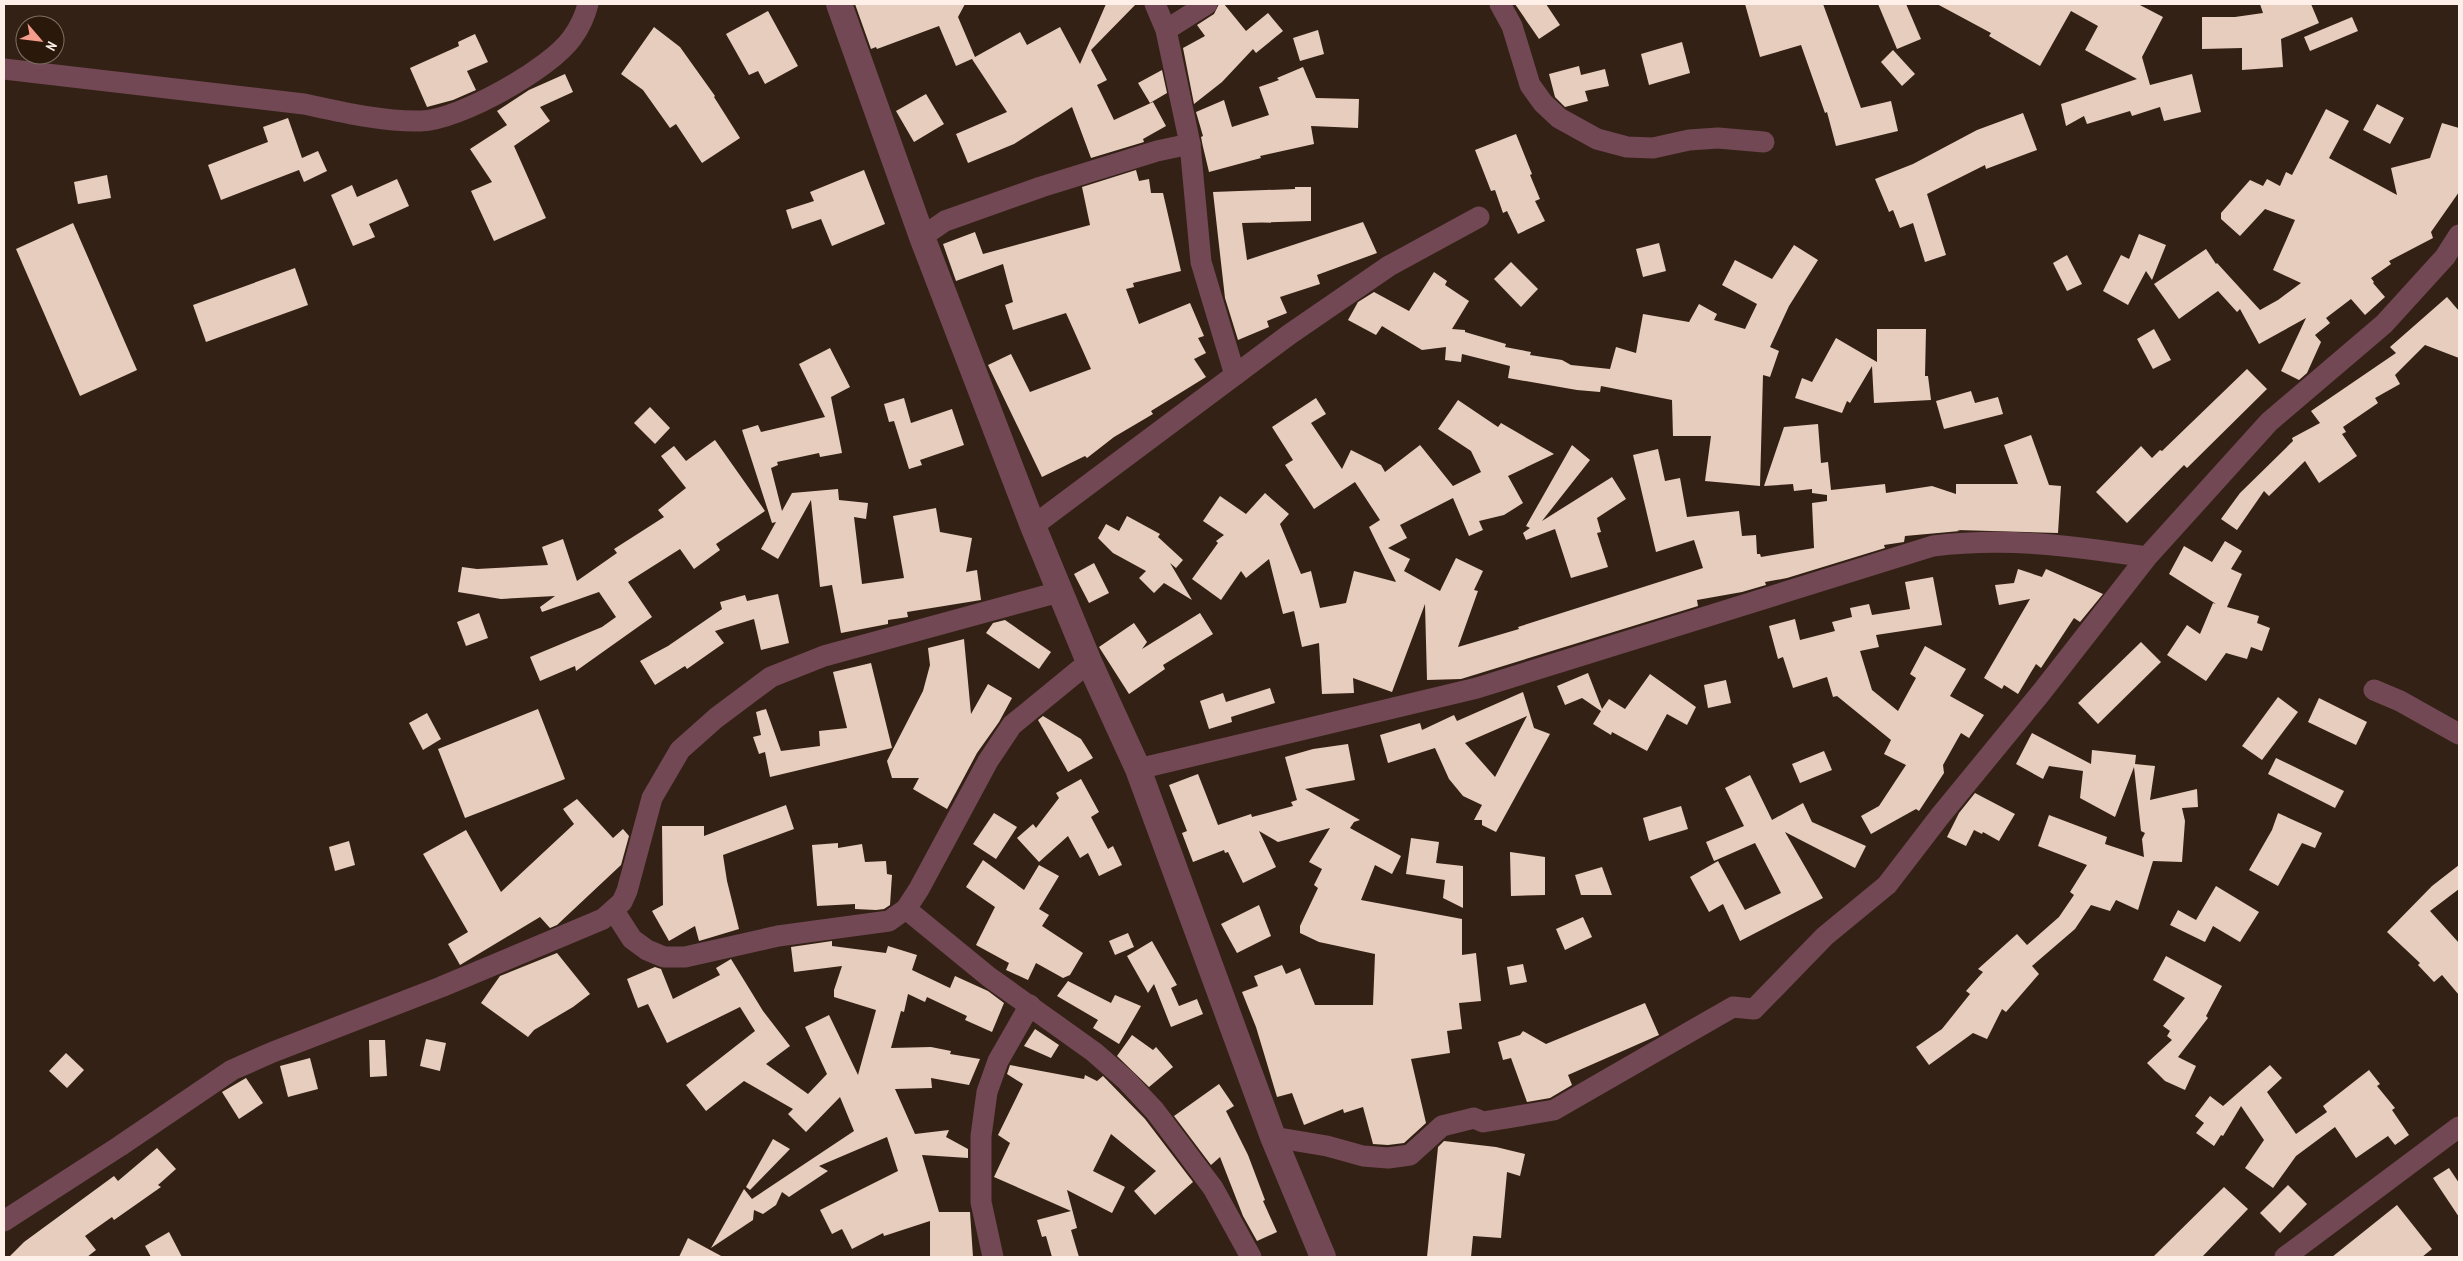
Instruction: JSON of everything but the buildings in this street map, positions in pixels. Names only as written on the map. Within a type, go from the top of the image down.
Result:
[{"type":"street","points":[[4,69],[304,104],[353,114],[422,121],[451,115],[481,103],[543,64],[571,39],[584,18],[588,4]]},
{"type":"street","points":[[839,4],[922,237],[1033,526],[1059,592],[1138,769],[1273,1137],[1322,1257]]},
{"type":"street","points":[[1155,4],[1166,30],[1190,144],[1201,262],[1235,375]]},
{"type":"street","points":[[1166,30],[1207,4]]},
{"type":"street","points":[[1500,4],[1512,26],[1530,84],[1543,103],[1558,118],[1597,139],[1627,147],[1653,148],[1689,140],[1718,138],[1764,142]]},
{"type":"street","points":[[922,237],[945,221],[1042,186],[1190,144]]},
{"type":"street","points":[[1033,526],[1235,375],[1389,266],[1479,217]]},
{"type":"street","points":[[1273,1137],[1327,1146],[1363,1156],[1388,1158],[1410,1155],[1442,1126],[1474,1118],[1483,1122],[1554,1110],[1734,1007],[1754,1010],[1825,936],[1870,901],[1901,870],[1940,816],[2040,694],[2147,557],[2269,422],[2384,324],[2445,256],[2459,235]]},
{"type":"street","points":[[1138,769],[1477,688],[1933,546],[2000,541],[2051,543],[2147,557]]},
{"type":"street","points":[[4,1221],[120,1146],[232,1070],[273,1052],[441,987],[603,919],[614,911],[627,891],[652,798],[680,750],[716,718],[771,678],[824,656],[1059,592]]},
{"type":"street","points":[[614,911],[632,938],[647,950],[664,957],[686,957],[778,936],[889,921],[906,909],[988,761],[1012,726],[1090,662]]},
{"type":"street","points":[[2374,690],[2459,734]]},
{"type":"street","points":[[906,909],[989,977],[1094,1052],[1126,1080],[1155,1111],[1213,1188],[1251,1257]]},
{"type":"street","points":[[993,1257],[981,1202],[981,1136],[986,1101],[998,1061],[1030,1005]]},
{"type":"street","points":[[2285,1257],[2459,1127]]}]
